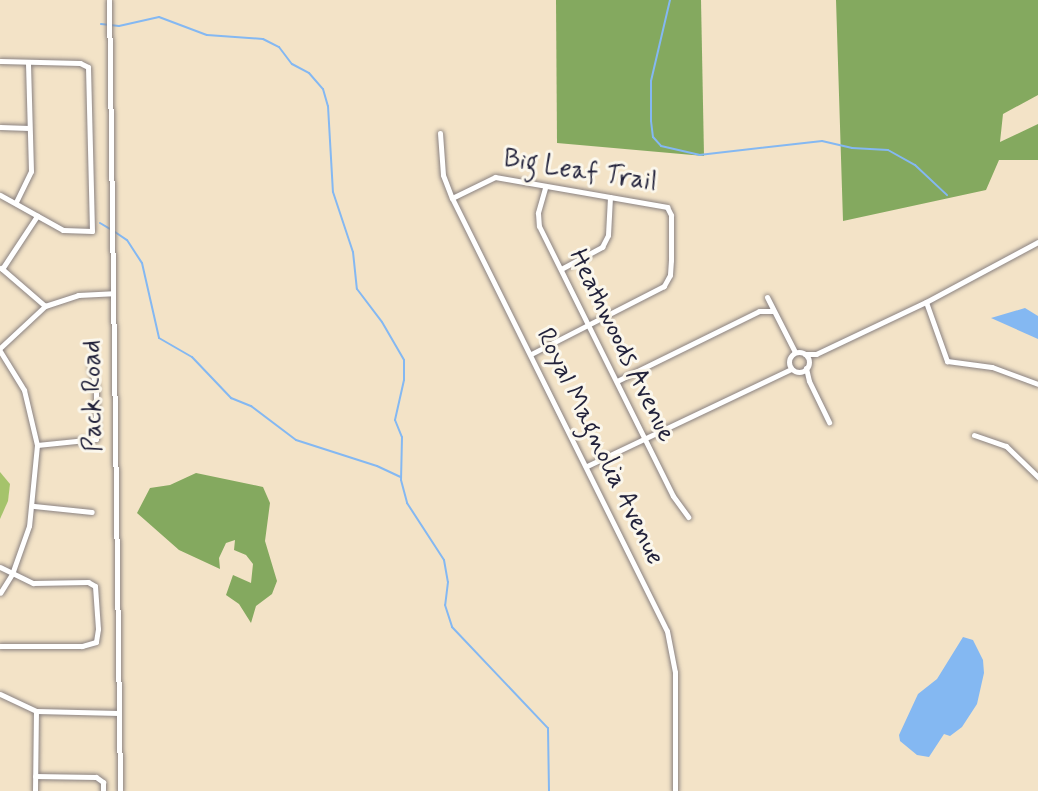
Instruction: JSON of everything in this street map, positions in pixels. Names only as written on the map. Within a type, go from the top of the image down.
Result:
[{"type":"street","name":"Pack Road","points":[[109,0],[120,791]]},
{"type":"street","points":[[0,61],[80,63],[88,67],[92,231],[63,230],[0,195]]},
{"type":"street","points":[[16,202],[31,171],[28,63]]},
{"type":"street","points":[[0,127],[29,128]]},
{"type":"street","name":"Royal Magnolia Avenue","points":[[440,133],[443,175],[452,198],[667,631],[673,651],[675,791]]},
{"type":"street","name":"Big Leaf Trail","points":[[452,198],[495,177],[667,207],[671,215],[670,275],[664,286],[531,354]]},
{"type":"street","name":"Heathwoods Avenue","points":[[545,188],[538,213],[539,226],[673,496],[688,517]]},
{"type":"street","points":[[561,269],[602,247],[608,235],[610,197]]},
{"type":"street","points":[[37,216],[1,268],[45,306]]},
{"type":"street","points":[[587,466],[780,372],[791,360],[805,354],[816,354],[926,302],[1038,242]]},
{"type":"street","points":[[0,593],[12,574],[34,506],[37,445],[24,390],[0,349],[45,306],[78,295],[113,293]]},
{"type":"street","points":[[763,310],[767,299],[790,347],[791,360],[798,372],[809,381]]},
{"type":"street","points":[[926,302],[947,361],[992,367],[1038,384]]},
{"type":"street","points":[[617,381],[763,310],[773,311]]},
{"type":"street","points":[[805,354],[809,381],[829,422]]},
{"type":"street","points":[[798,372],[816,354]]},
{"type":"street","points":[[37,445],[96,439],[96,387],[91,367]]},
{"type":"street","points":[[974,435],[1006,446],[1038,477]]},
{"type":"street","points":[[34,506],[92,512]]},
{"type":"street","points":[[0,567],[33,583],[88,582],[95,586],[98,637],[82,646],[0,646]]},
{"type":"street","points":[[0,694],[36,711],[119,713]]},
{"type":"street","points":[[35,791],[36,711]]},
{"type":"street","points":[[35,776],[96,777],[103,782],[103,791]]},
{"type":"green space","points":[[556,0],[701,0],[704,156],[557,143]]},
{"type":"green space","points":[[836,0],[1038,0],[1038,95],[1003,114],[1000,142],[1038,124],[1038,160],[999,160],[986,190],[843,221]]},
{"type":"green space","points":[[0,472],[10,484],[8,501],[0,519]]},
{"type":"green space","points":[[196,473],[263,487],[270,503],[265,541],[277,581],[272,594],[256,606],[251,623],[239,604],[226,595],[233,575],[251,583],[253,564],[246,555],[234,550],[235,540],[226,543],[219,558],[220,569],[179,550],[137,513],[150,488],[170,485]]},
{"type":"water","points":[[1025,308],[1038,316],[1038,339],[991,318]]},
{"type":"water","points":[[963,637],[973,640],[983,660],[984,673],[977,704],[962,727],[950,736],[944,734],[929,757],[917,755],[900,741],[899,735],[918,694],[937,679]]},
{"type":"waterway","points":[[670,0],[651,81],[653,137],[661,146],[699,155],[822,141],[852,148],[888,150],[915,165],[947,195]]},
{"type":"waterway","points":[[101,24],[119,26],[159,17],[207,35],[263,39],[279,47],[292,64],[309,73],[323,89],[328,106],[333,192],[353,252],[357,289],[382,322],[404,360],[404,380],[395,420],[402,437],[401,480],[407,503],[444,560],[448,582],[445,605],[452,627],[548,728],[549,791]]},
{"type":"waterway","points":[[100,223],[110,229]]},
{"type":"waterway","points":[[115,232],[127,240],[142,263],[159,338],[192,357],[231,398],[251,406],[296,440],[401,477]]}]
